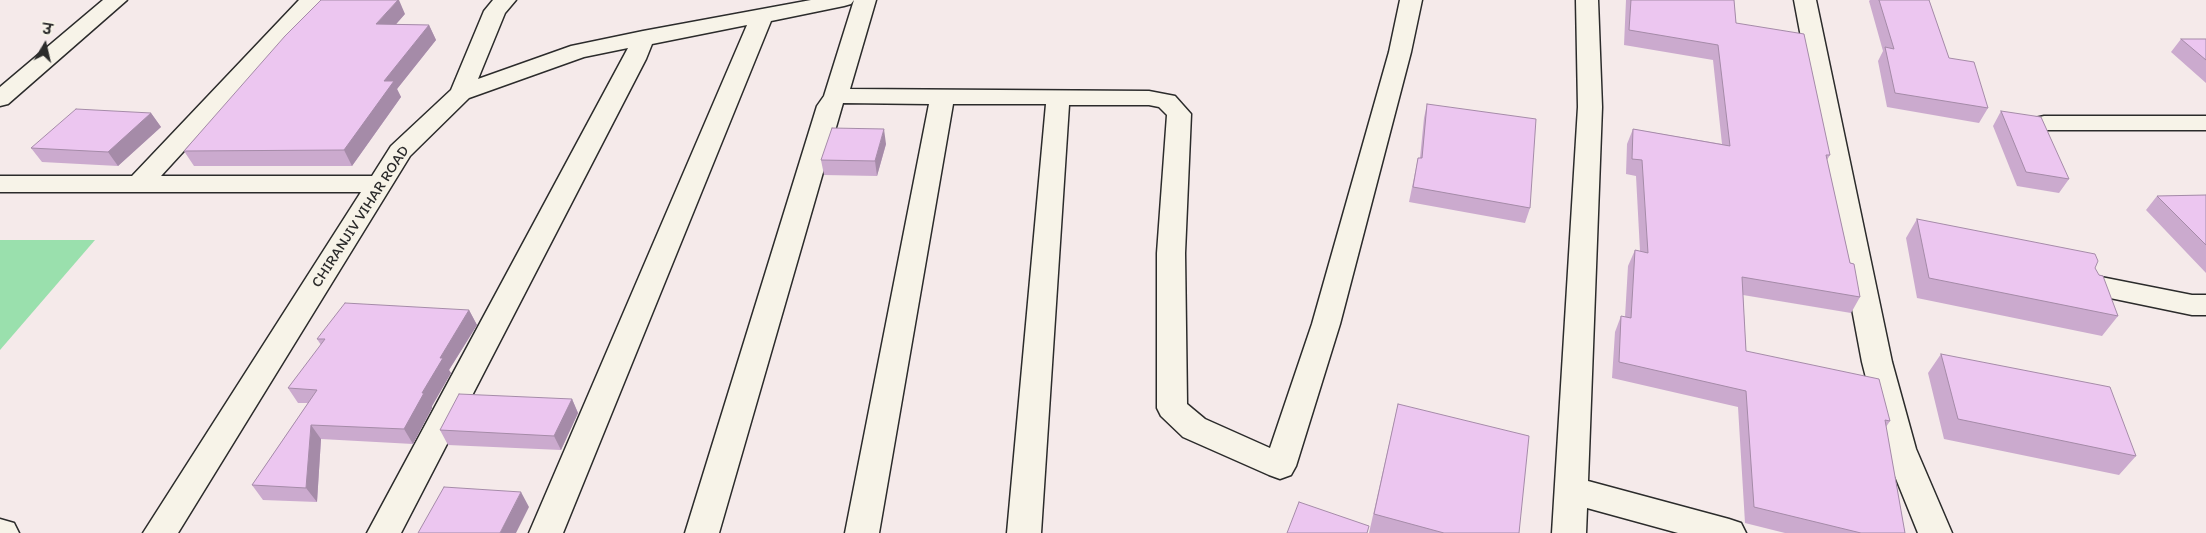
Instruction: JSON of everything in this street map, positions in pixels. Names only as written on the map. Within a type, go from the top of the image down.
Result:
[{"type":"street","points":[[0,99],[116,0]]},
{"type":"street","points":[[139,184],[311,0]]},
{"type":"street","points":[[461,93],[495,12],[505,0]]},
{"type":"street","name":"CHIRANJIV VIHAR ROAD","points":[[160,533],[400,151],[461,93],[579,51],[844,0]]},
{"type":"street","points":[[702,533],[829,106],[836,96],[865,0]]},
{"type":"street","points":[[836,96],[1149,98],[1168,101],[1179,114],[1171,253],[1172,408],[1194,428],[1280,466],[1326,324],[1400,52],[1411,0]]},
{"type":"street","points":[[1569,533],[1590,107],[1587,0]]},
{"type":"street","points":[[1805,0],[1876,362],[1900,449],[1934,533]]},
{"type":"street","points":[[546,533],[762,16]]},
{"type":"street","points":[[384,533],[635,59],[643,38]]},
{"type":"street","points":[[862,533],[942,97]]},
{"type":"street","points":[[1024,533],[1058,98]]},
{"type":"street","points":[[2044,123],[2206,123]]},
{"type":"street","points":[[0,184],[380,184]]},
{"type":"street","points":[[2096,286],[2192,305],[2206,305]]},
{"type":"street","points":[[1571,490],[1728,533]]},
{"type":"green space","points":[[0,240],[95,240],[0,350]]},
{"type":"building","points":[[321,0],[398,0],[376,24],[429,25],[384,81],[394,81],[344,150],[184,151],[285,36]]},
{"type":"building","points":[[1631,0],[1734,0],[1736,23],[1804,34],[1830,155],[1826,155],[1850,263],[1854,264],[1860,297],[1742,277],[1746,351],[1879,379],[1890,421],[1885,420],[1905,533],[1861,533],[1754,507],[1746,391],[1619,362],[1621,316],[1631,318],[1635,250],[1648,253],[1642,160],[1632,159],[1633,129],[1730,146],[1718,45],[1629,30]]},
{"type":"building","points":[[1879,0],[1929,0],[1949,58],[1974,62],[1988,108],[1895,93],[1885,47],[1894,49]]},
{"type":"building","points":[[2181,39],[2206,39],[2206,60]]},
{"type":"building","points":[[1427,104],[1536,119],[1530,208],[1413,187],[1418,158],[1422,158]]},
{"type":"building","points":[[76,109],[151,113],[108,152],[31,148]]},
{"type":"building","points":[[2001,111],[2041,117],[2069,179],[2026,172]]},
{"type":"building","points":[[832,128],[884,129],[875,161],[821,160]]},
{"type":"building","points":[[2206,195],[2206,245],[2157,196]]},
{"type":"building","points":[[1917,219],[2095,254],[2098,261],[2095,268],[2099,275],[2103,276],[2118,316],[1929,278]]},
{"type":"building","points":[[345,303],[469,310],[440,358],[443,358],[422,393],[424,393],[404,429],[311,425],[306,488],[252,485],[317,390],[288,388],[325,339],[317,339]]},
{"type":"building","points":[[1941,354],[2110,387],[2136,456],[1958,419]]},
{"type":"building","points":[[459,394],[572,399],[554,436],[440,430]]},
{"type":"building","points":[[1398,404],[1529,436],[1519,533],[1444,533],[1374,514]]},
{"type":"building","points":[[444,487],[521,492],[500,533],[418,533]]},
{"type":"building","points":[[1299,502],[1369,526],[1367,533],[1287,533]]}]
